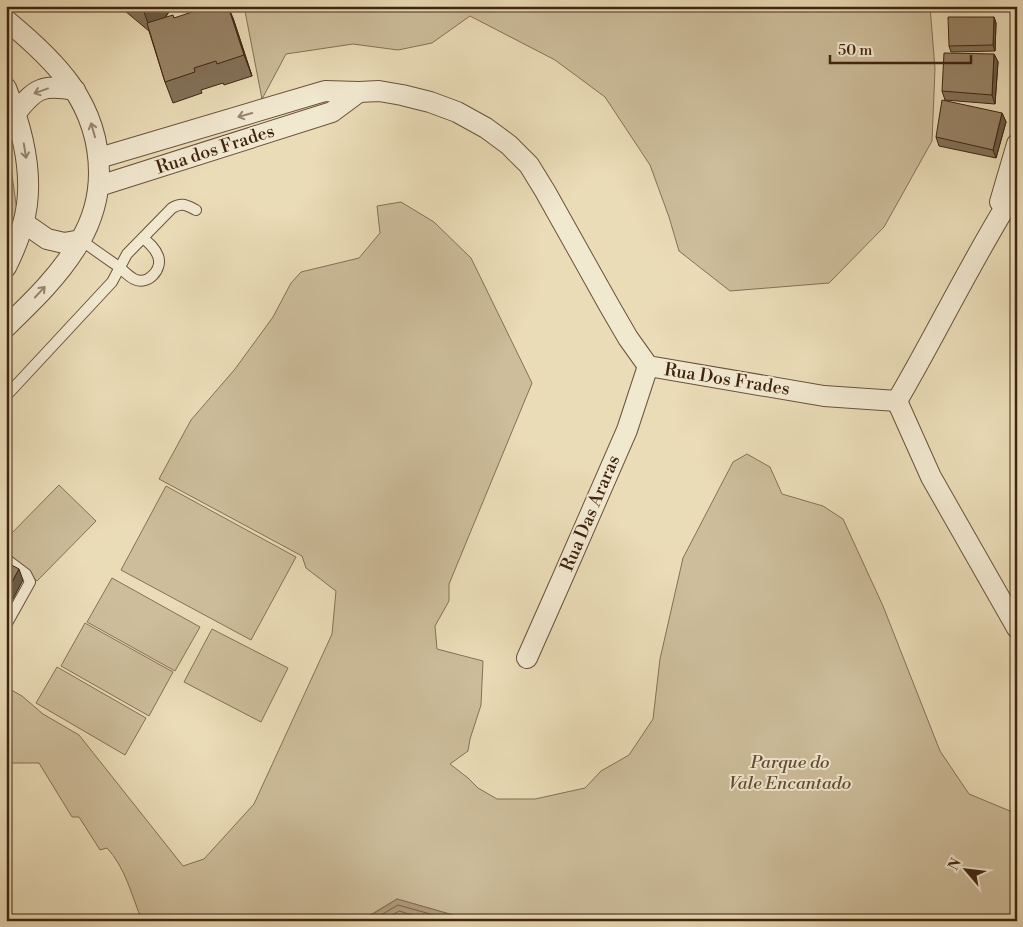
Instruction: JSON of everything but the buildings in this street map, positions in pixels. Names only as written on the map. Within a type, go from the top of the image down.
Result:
[{"type":"street","points":[[6,20],[43,52],[75,90],[86,109],[94,131],[99,158],[99,186],[96,203],[81,240],[51,280],[6,328]]},
{"type":"street","points":[[16,113],[35,92],[47,88],[60,87],[75,90]]},
{"type":"street","points":[[6,88],[16,113],[27,163],[24,223],[16,248],[6,267]]},
{"type":"street","name":"Rua dos Frades","points":[[99,158],[325,91]]},
{"type":"street","name":"Rua Dos Frades","points":[[325,91],[378,91],[430,102],[457,112],[509,145],[529,165],[535,174],[628,338],[648,366],[824,396],[897,401]]},
{"type":"street","name":"Rua dos Frades","points":[[99,186],[332,112],[358,92]]},
{"type":"street","points":[[268,108],[274,130]]},
{"type":"street","points":[[993,226],[1017,144]]},
{"type":"street","points":[[1017,188],[993,226],[897,401],[931,477],[1017,628]]},
{"type":"street","points":[[24,223],[47,239],[64,242],[81,240]]},
{"type":"street","name":"Rua Das Araras","points":[[527,658],[626,430],[638,400],[648,366]]},
{"type":"lane","points":[[6,396],[112,282],[127,254],[172,208],[178,204],[196,210]]},
{"type":"lane","points":[[81,240],[134,280],[142,281],[149,278],[160,264],[154,249],[143,238]]},
{"type":"lane","points":[[6,558],[26,574],[30,582],[6,625]]},
{"type":"green space","points":[[244,6],[930,6],[935,69],[932,141],[884,227],[829,283],[730,291],[679,251],[650,165],[605,97],[555,60],[470,16],[432,43],[398,50],[353,44],[286,54],[262,99]]},
{"type":"green space","points":[[6,132],[18,218],[6,240]]},
{"type":"green space","name":"Parque do Vale Encantado","points":[[401,202],[434,222],[471,258],[532,383],[449,584],[449,601],[435,626],[437,649],[483,661],[481,705],[468,751],[450,764],[478,788],[497,799],[535,799],[585,788],[601,771],[629,755],[653,719],[660,659],[683,558],[733,462],[747,454],[770,467],[782,494],[823,506],[843,519],[883,606],[940,751],[969,794],[1010,811],[1017,812],[1017,921],[474,921],[397,899],[370,915],[367,921],[142,921],[128,882],[119,864],[107,848],[100,850],[79,817],[72,817],[39,763],[6,763],[6,687],[22,696],[43,714],[79,735],[183,866],[204,859],[254,804],[332,634],[336,591],[306,568],[302,556],[159,479],[191,420],[235,369],[273,317],[291,283],[301,272],[359,258],[380,233],[377,206]]},
{"type":"green space","points":[[59,485],[96,521],[37,581],[6,550],[6,539]]},
{"type":"green space","points":[[166,486],[296,557],[251,640],[121,570]]},
{"type":"green space","points":[[112,578],[200,627],[175,671],[87,622]]},
{"type":"green space","points":[[85,623],[173,672],[149,716],[61,666]]},
{"type":"green space","points":[[212,629],[288,668],[261,722],[184,682]]},
{"type":"green space","points":[[57,667],[146,718],[125,755],[36,703]]},
{"type":"water","points":[[397,899],[474,921],[367,921],[370,916]]}]
